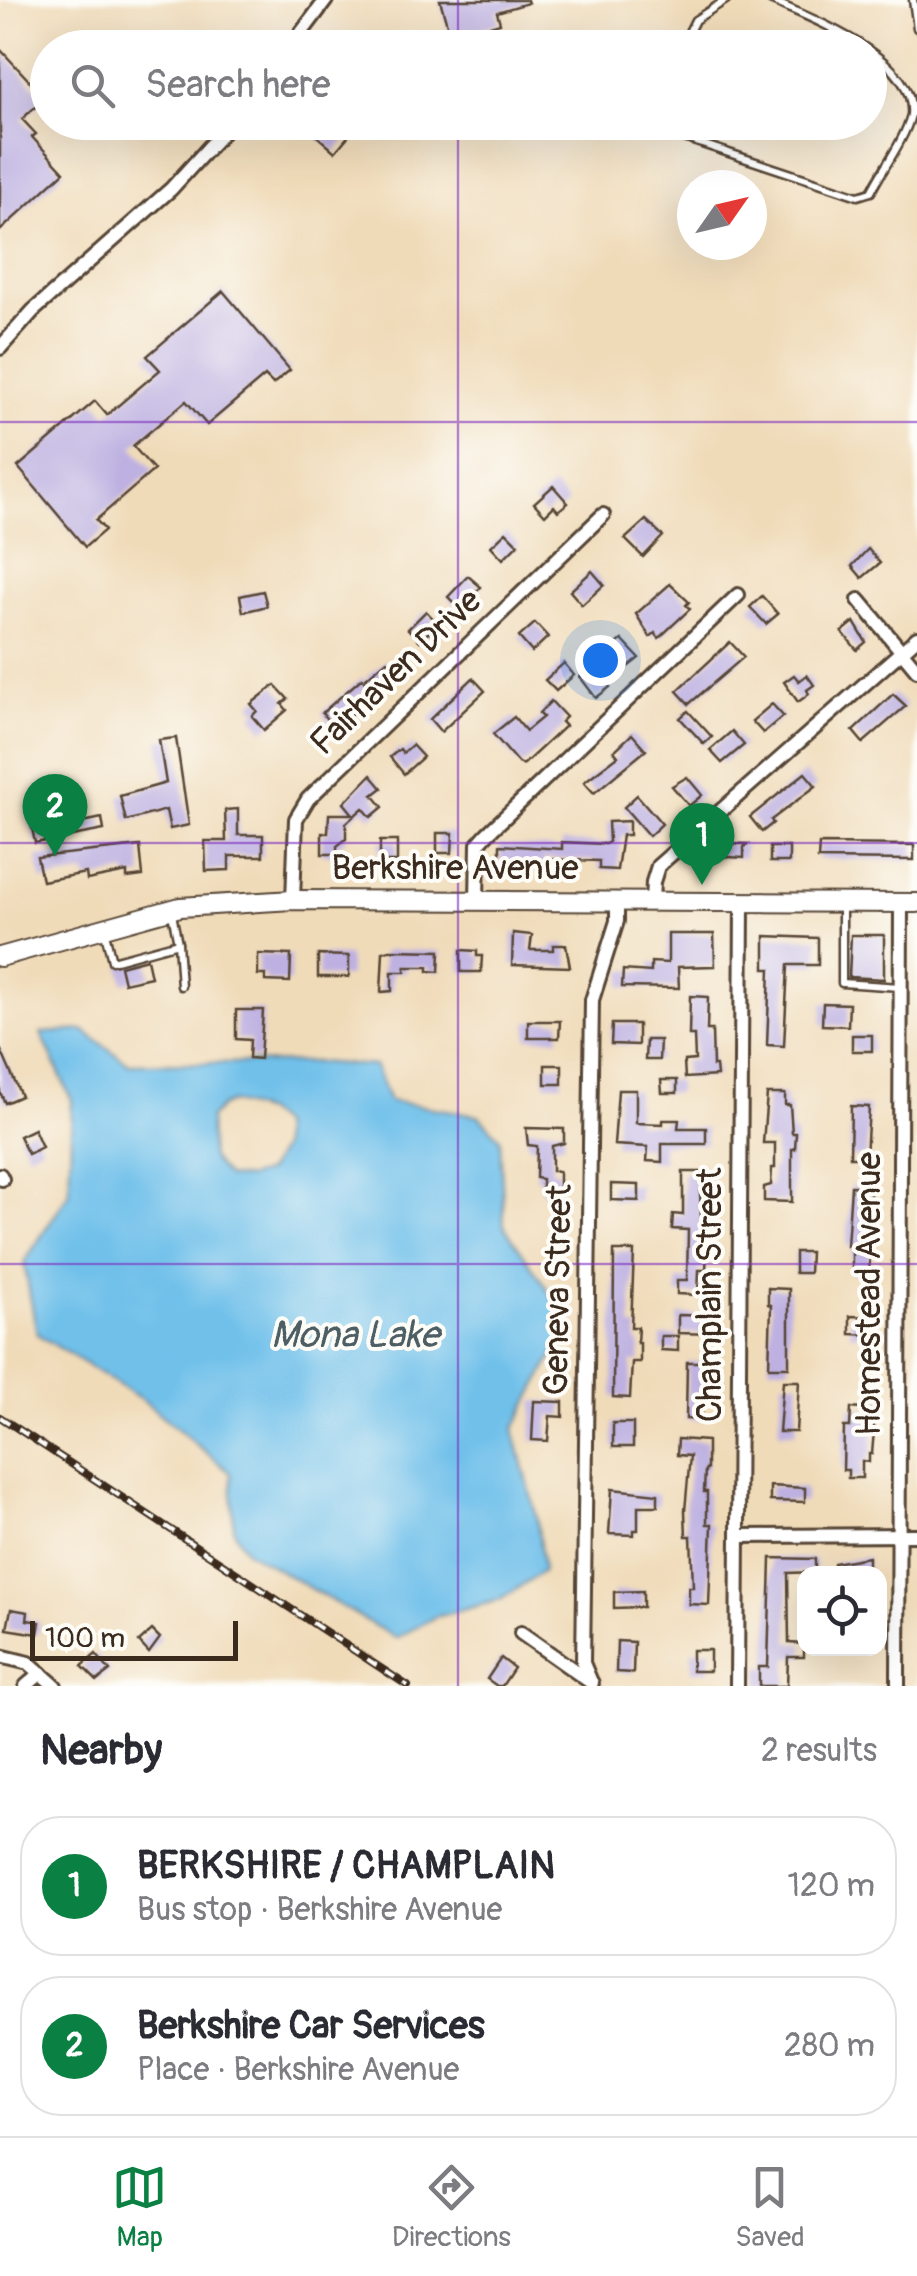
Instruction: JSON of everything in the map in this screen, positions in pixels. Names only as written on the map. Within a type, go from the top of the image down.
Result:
[{"type":"main road","name":"Berkshire Avenue","points":[[0,957],[171,909],[216,903],[909,903]]},
{"type":"street","points":[[304,30],[326,0]]},
{"type":"street","points":[[0,348],[34,311],[170,189],[215,140]]},
{"type":"street","name":"Fairhaven Drive","points":[[293,900],[296,819],[308,798],[602,515]]},
{"type":"street","points":[[477,902],[478,844],[486,834],[738,595]]},
{"type":"street","points":[[859,600],[917,670]]},
{"type":"street","points":[[652,901],[652,882],[658,866],[917,638]]},
{"type":"street","name":"Geneva Street","points":[[594,1684],[583,1663],[592,1000],[617,921],[616,901]]},
{"type":"street","name":"Homestead Avenue","points":[[898,1686],[900,987],[909,903]]},
{"type":"street","name":"Champlain Street","points":[[737,1686],[742,904]]},
{"type":"street","points":[[739,1536],[917,1534]]},
{"type":"street","points":[[521,1632],[594,1684]]},
{"type":"street","points":[[0,1656],[29,1662],[55,1686]]},
{"type":"street","points":[[26,1686],[42,1672]]},
{"type":"lane","points":[[690,30],[695,20],[726,0]]},
{"type":"lane","points":[[770,0],[834,30]]},
{"type":"lane","points":[[913,0],[917,28]]},
{"type":"lane","points":[[698,140],[858,196],[871,192],[912,115],[913,94],[898,68],[887,59]]},
{"type":"lane","points":[[842,903],[842,983],[900,987]]},
{"type":"lane","points":[[171,909],[181,986]]},
{"type":"lane","points":[[103,926],[112,961],[178,943]]},
{"type":"water","name":"Mona Lake","points":[[83,1030],[129,1064],[315,1062],[375,1066],[389,1101],[478,1115],[500,1138],[504,1226],[557,1303],[565,1334],[514,1429],[537,1519],[543,1571],[500,1600],[435,1617],[396,1638],[246,1551],[234,1530],[231,1473],[143,1400],[37,1334],[24,1263],[69,1193],[72,1101],[41,1033]],"holes":[[[231,1102],[265,1112],[280,1125],[281,1148],[267,1172],[247,1178],[227,1177],[211,1158],[209,1119]]]},
{"type":"building","points":[[440,0],[527,0],[528,3],[497,12],[500,23],[477,30],[449,30]]},
{"type":"building","points":[[0,49],[30,82],[30,112],[22,119],[30,128],[30,140],[35,140],[64,172],[0,231]]},
{"type":"building","points":[[321,140],[345,140],[335,152]]},
{"type":"building","points":[[223,291],[290,370],[273,384],[265,376],[207,425],[186,401],[133,446],[154,470],[96,520],[105,530],[85,547],[18,467],[95,401],[107,415],[160,370],[147,356]]},
{"type":"building","points":[[553,486],[568,503],[558,511],[554,506],[545,515],[534,503]]},
{"type":"building","points":[[646,520],[663,536],[643,557],[625,539]]},
{"type":"building","points":[[506,532],[518,544],[503,559],[491,546]]},
{"type":"building","points":[[868,549],[880,563],[862,578],[852,566]]},
{"type":"building","points":[[592,571],[604,585],[582,605],[570,591]]},
{"type":"building","points":[[468,576],[481,587],[460,609],[448,597]]},
{"type":"building","points":[[670,584],[689,602],[686,605],[690,609],[659,638],[655,633],[650,637],[636,614]]},
{"type":"building","points":[[263,591],[267,606],[243,612],[240,596]]},
{"type":"building","points":[[762,596],[778,614],[766,624],[750,607]]},
{"type":"building","points":[[426,611],[441,627],[420,641],[408,629]]},
{"type":"building","points":[[854,622],[866,642],[857,650],[842,632]]},
{"type":"building","points":[[535,623],[548,637],[532,652],[519,637]]},
{"type":"building","points":[[622,640],[639,658],[624,670],[607,650]]},
{"type":"building","points":[[730,642],[744,657],[689,704],[677,691]]},
{"type":"building","points":[[387,660],[399,673],[377,691],[366,678]]},
{"type":"building","points":[[564,663],[574,675],[556,691],[545,680]]},
{"type":"building","points":[[593,666],[610,687],[596,698],[580,677]]},
{"type":"building","points":[[794,675],[799,681],[807,675],[814,685],[798,702],[784,682]]},
{"type":"building","points":[[362,678],[369,686],[348,705],[354,713],[332,726],[322,713]]},
{"type":"building","points":[[473,678],[485,691],[441,732],[430,719]]},
{"type":"building","points":[[275,685],[288,699],[282,704],[287,710],[264,730],[252,716],[257,711],[251,704]]},
{"type":"building","points":[[893,694],[906,706],[863,743],[853,731]]},
{"type":"building","points":[[551,701],[566,717],[561,722],[565,726],[523,765],[518,763],[493,734],[514,717],[526,731],[543,717],[539,713]]},
{"type":"building","points":[[772,704],[783,716],[763,733],[752,721]]},
{"type":"building","points":[[688,711],[712,737],[704,744],[680,718]]},
{"type":"building","points":[[732,731],[744,745],[722,763],[710,750]]},
{"type":"building","points":[[632,734],[646,750],[594,793],[584,782],[618,756],[614,751]]},
{"type":"building","points":[[176,738],[189,825],[170,829],[166,810],[126,821],[120,796],[166,783],[159,740]]},
{"type":"building","points":[[412,745],[423,757],[404,774],[390,757]]},
{"type":"building","points":[[805,773],[816,786],[771,820],[773,823],[762,832],[750,817]]},
{"type":"building","points":[[371,775],[382,788],[373,795],[383,807],[371,817],[363,808],[346,823],[346,839],[337,846],[337,854],[322,854],[322,833],[328,833],[329,814],[353,814],[344,803]]},
{"type":"building","points":[[687,777],[702,795],[689,806],[672,786]]},
{"type":"building","points":[[637,795],[662,824],[649,836],[624,807]]},
{"type":"building","points":[[79,805],[83,822],[102,818],[104,830],[35,843],[29,813]]},
{"type":"building","points":[[238,809],[238,835],[263,835],[263,856],[229,856],[229,870],[206,871],[205,841],[226,841],[225,810]]},
{"type":"building","points":[[629,821],[629,835],[622,835],[617,870],[599,869],[599,861],[544,859],[544,864],[500,864],[500,845],[562,849],[562,842],[605,844],[609,842],[608,822]]},
{"type":"building","points":[[437,833],[453,833],[452,853],[437,853]]},
{"type":"building","points":[[380,841],[397,841],[397,862],[380,862]]},
{"type":"building","points":[[713,843],[748,844],[744,847],[744,858],[713,856]]},
{"type":"building","points":[[819,844],[914,845],[914,860],[818,859]]},
{"type":"building","points":[[140,846],[143,876],[127,878],[127,872],[87,880],[86,873],[42,881],[37,857]]},
{"type":"building","points":[[770,847],[789,847],[789,862],[770,862]]},
{"type":"building","points":[[513,933],[532,935],[530,950],[553,950],[553,945],[566,945],[570,967],[512,965]]},
{"type":"building","points":[[668,934],[714,934],[715,966],[678,967],[679,988],[622,987],[623,970],[651,972],[651,962],[668,963]]},
{"type":"building","points":[[851,935],[884,935],[884,979],[849,977]]},
{"type":"building","points":[[765,936],[818,938],[818,965],[788,965],[784,1046],[767,1045],[770,969],[765,969]]},
{"type":"building","points":[[461,950],[477,951],[477,956],[482,956],[481,972],[461,972]]},
{"type":"building","points":[[440,951],[439,972],[428,971],[428,967],[405,967],[405,972],[392,972],[392,991],[381,992],[383,952]]},
{"type":"building","points":[[258,954],[291,955],[290,982],[265,981],[265,975],[258,975]]},
{"type":"building","points":[[318,955],[349,956],[349,977],[318,977]]},
{"type":"building","points":[[147,959],[151,977],[124,983],[120,966]]},
{"type":"building","points":[[690,996],[708,997],[707,1030],[712,1030],[717,1076],[685,1078],[684,1061],[695,1060],[694,1035],[689,1035]]},
{"type":"building","points":[[823,1003],[849,1004],[848,1026],[822,1025]]},
{"type":"building","points":[[236,1010],[263,1010],[260,1059],[249,1058],[250,1040],[236,1039]]},
{"type":"building","points":[[528,1021],[560,1021],[559,1038],[528,1038]]},
{"type":"building","points":[[612,1024],[638,1024],[638,1045],[611,1044]]},
{"type":"building","points":[[852,1035],[872,1035],[872,1051],[852,1051]]},
{"type":"building","points":[[646,1040],[660,1040],[659,1060],[645,1060]]},
{"type":"building","points":[[0,1048],[21,1096],[5,1103],[0,1092]]},
{"type":"building","points":[[545,1065],[562,1065],[562,1084],[545,1084]]},
{"type":"building","points":[[661,1080],[677,1080],[677,1093],[662,1093]]},
{"type":"building","points":[[618,1090],[636,1090],[636,1123],[679,1120],[678,1128],[706,1128],[706,1144],[662,1144],[662,1162],[647,1161],[648,1147],[614,1145]]},
{"type":"building","points":[[767,1094],[785,1094],[785,1105],[790,1105],[792,1133],[796,1133],[792,1149],[792,1202],[764,1201],[764,1187],[771,1185],[775,1168],[775,1143],[763,1143]]},
{"type":"building","points":[[851,1106],[869,1107],[866,1157],[850,1157]]},
{"type":"building","points":[[526,1128],[564,1129],[564,1143],[552,1146],[552,1171],[559,1171],[559,1192],[542,1192],[542,1179],[536,1178],[537,1146],[528,1145]]},
{"type":"building","points":[[34,1129],[42,1147],[28,1154],[19,1136]]},
{"type":"building","points":[[683,1172],[710,1172],[709,1192],[700,1192],[701,1216],[705,1217],[703,1248],[707,1249],[706,1270],[699,1270],[698,1295],[677,1294],[677,1280],[687,1280],[688,1230],[672,1229],[673,1214],[683,1215]]},
{"type":"building","points":[[611,1184],[639,1185],[639,1201],[611,1200]]},
{"type":"building","points":[[851,1186],[870,1187],[873,1201],[869,1273],[852,1273],[852,1246],[847,1246]]},
{"type":"building","points":[[614,1251],[634,1251],[631,1327],[638,1327],[640,1362],[632,1362],[630,1398],[613,1397]]},
{"type":"building","points":[[795,1252],[810,1252],[809,1273],[795,1273]]},
{"type":"building","points":[[768,1288],[789,1289],[789,1367],[769,1367]]},
{"type":"building","points":[[678,1315],[716,1316],[716,1331],[678,1333]]},
{"type":"building","points":[[850,1316],[877,1317],[876,1335],[850,1334]]},
{"type":"building","points":[[661,1336],[678,1336],[678,1351],[661,1350]]},
{"type":"building","points":[[687,1362],[705,1362],[708,1373],[708,1386],[702,1386],[702,1420],[686,1419]]},
{"type":"building","points":[[783,1381],[799,1381],[796,1432],[779,1432]]},
{"type":"building","points":[[534,1401],[563,1402],[563,1417],[550,1416],[548,1441],[532,1440]]},
{"type":"building","points":[[851,1408],[870,1410],[870,1418],[875,1418],[872,1454],[869,1462],[862,1461],[862,1478],[848,1478],[848,1470],[843,1470],[844,1427],[850,1427]]},
{"type":"building","points":[[613,1423],[633,1423],[633,1447],[613,1447]]},
{"type":"building","points":[[678,1439],[707,1441],[704,1492],[707,1524],[712,1524],[709,1605],[689,1604],[689,1587],[693,1587],[691,1536],[686,1536],[685,1511],[690,1456],[677,1455]]},
{"type":"building","points":[[770,1486],[805,1488],[805,1502],[770,1501]]},
{"type":"building","points":[[612,1489],[658,1494],[658,1506],[638,1506],[638,1530],[634,1530],[634,1535],[609,1534]]},
{"type":"building","points":[[868,1557],[868,1566],[834,1563]]},
{"type":"building","points":[[771,1558],[815,1559],[815,1566],[797,1566],[797,1573],[788,1573],[789,1643],[797,1644],[797,1656],[804,1657],[788,1657],[787,1686],[759,1686],[759,1667],[768,1667]]},
{"type":"building","points":[[643,1591],[643,1607],[614,1608],[614,1592]]},
{"type":"building","points":[[11,1609],[28,1612],[27,1620],[40,1622],[38,1634],[7,1629]]},
{"type":"building","points":[[152,1630],[160,1638],[149,1653],[139,1642]]},
{"type":"building","points":[[617,1641],[634,1642],[633,1673],[616,1672]]},
{"type":"building","points":[[692,1650],[710,1650],[710,1671],[692,1671]]},
{"type":"building","points":[[96,1654],[110,1671],[97,1681],[82,1666]]},
{"type":"building","points":[[501,1658],[514,1668],[502,1686],[497,1686],[487,1679]]},
{"type":"railway","points":[[0,1417],[408,1686]]},
{"type":"place","name":"Berkshire Car Services","points":[[55,856]]},
{"type":"place","name":"BERKSHIRE / CHAMPLAIN","points":[[702,885]]}]
